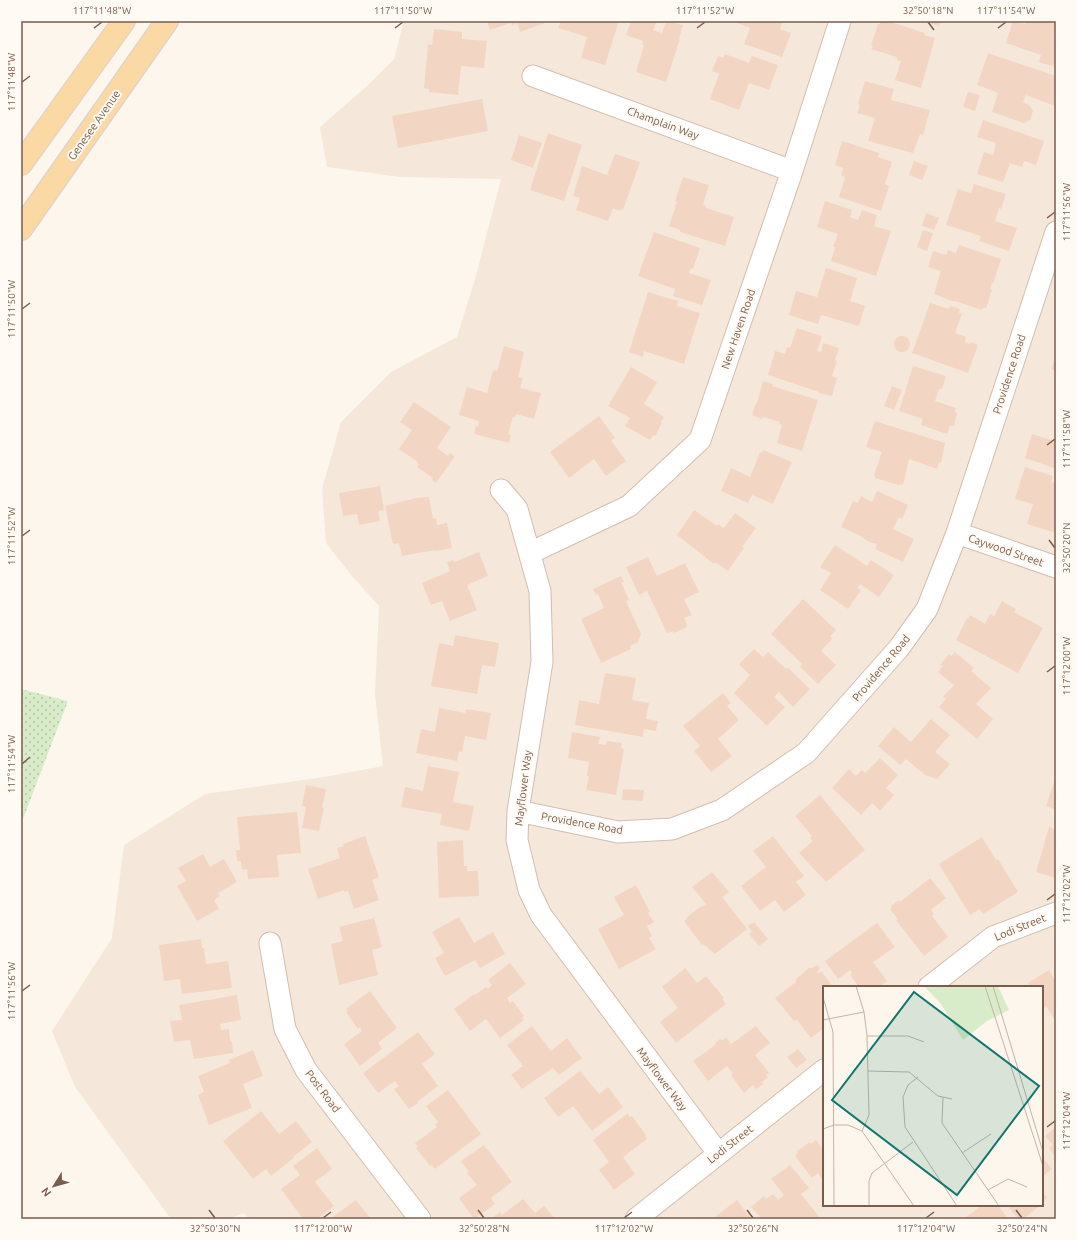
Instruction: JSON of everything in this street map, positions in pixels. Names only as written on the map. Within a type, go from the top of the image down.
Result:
[{"type":"main road","points":[[21,164],[124,21]]},
{"type":"main road","name":"Genesee Avenue","points":[[21,229],[167,21]]},
{"type":"street","name":"New Haven Road","points":[[530,553],[629,506],[700,440],[792,171],[840,21]]},
{"type":"street","name":"Champlain Way","points":[[533,76],[792,171]]},
{"type":"street","name":"Providence Road","points":[[518,811],[618,832],[672,829],[722,810],[806,753],[899,648],[927,609],[957,533],[1056,232]]},
{"type":"street","name":"Mayflower Way","points":[[501,490],[517,509],[540,591],[542,662],[518,811],[517,840],[529,890],[541,916],[718,1153]]},
{"type":"street","name":"Caywood Street","points":[[957,533],[1056,568]]},
{"type":"street","name":"Lodi Street","points":[[930,986],[993,936],[1056,913]]},
{"type":"street","name":"Post Road","points":[[270,943],[285,1029],[306,1070],[420,1219]]},
{"type":"street","name":"Lodi Street","points":[[636,1219],[823,1071]]},
{"type":"shaded area","points":[[404,21],[1056,21],[1056,1219],[249,1219],[244,1213],[228,1219],[171,1219],[75,1087],[52,1031],[112,938],[124,845],[205,794],[324,777],[383,766],[375,694],[379,606],[352,576],[326,543],[322,489],[341,422],[391,372],[457,337],[475,279],[501,179],[400,177],[327,167],[320,127],[367,86],[394,59]]},
{"type":"green space","points":[[21,689],[68,701],[21,824]]},
{"type":"building","points":[[487,21],[544,21],[545,23],[520,32],[517,23],[512,26],[511,23],[490,30]]},
{"type":"building","points":[[561,21],[619,21],[605,65],[581,58],[587,37],[558,28]]},
{"type":"building","points":[[631,21],[657,21],[653,30],[662,33],[666,21],[683,25],[666,82],[636,72],[644,45],[642,45],[643,41],[626,35]]},
{"type":"building","points":[[732,21],[783,21],[780,29],[791,33],[782,57],[744,44],[750,28]]},
{"type":"building","points":[[881,21],[887,21],[925,33],[924,35],[935,38],[921,88],[895,80],[901,61],[897,60],[897,57],[871,49],[878,24],[880,24]]},
{"type":"building","points":[[923,21],[943,21],[939,26]]},
{"type":"building","points":[[1013,21],[1025,24],[1026,21],[1056,21],[1054,37],[1056,38],[1056,67],[1039,62],[1041,55],[1006,43]]},
{"type":"building","points":[[434,29],[462,32],[462,39],[487,41],[484,68],[461,66],[458,95],[429,92],[429,89],[424,88],[428,44],[432,45]]},
{"type":"building","points":[[988,53],[1056,76],[1055,106],[1026,95],[1023,102],[1029,105],[1033,111],[1030,120],[1024,123],[992,112],[998,93],[977,85]]},
{"type":"building","points":[[725,54],[749,63],[752,56],[778,65],[769,90],[749,83],[739,110],[710,99],[719,74],[712,71],[718,56],[723,58]]},
{"type":"building","points":[[865,81],[894,89],[891,100],[930,110],[923,135],[920,134],[913,153],[868,141],[875,118],[857,113],[860,105],[858,104]]},
{"type":"building","points":[[968,92],[980,95],[975,111],[963,107]]},
{"type":"building","points":[[482,99],[488,131],[398,148],[392,116]]},
{"type":"building","points":[[983,120],[1044,141],[1036,165],[1024,161],[1022,167],[1010,163],[1003,182],[977,174],[984,152],[993,155],[996,143],[977,137]]},
{"type":"building","points":[[548,133],[582,145],[564,201],[530,190]]},
{"type":"building","points":[[519,135],[542,143],[533,168],[511,160]]},
{"type":"building","points":[[842,141],[879,153],[878,157],[892,162],[885,184],[889,186],[881,211],[839,197],[845,177],[841,175],[843,168],[835,165]]},
{"type":"building","points":[[615,154],[640,162],[623,210],[621,209],[620,211],[613,208],[608,221],[576,210],[580,198],[573,196],[582,166],[607,175]]},
{"type":"building","points":[[914,161],[928,166],[922,180],[909,175]]},
{"type":"building","points":[[683,177],[709,185],[703,204],[706,208],[734,217],[725,246],[680,232],[680,230],[669,226]]},
{"type":"building","points":[[974,184],[1006,194],[1001,209],[999,208],[995,221],[1017,228],[1009,251],[979,241],[981,236],[946,225],[958,189],[971,193]]},
{"type":"building","points":[[825,201],[852,210],[850,217],[858,220],[862,210],[877,215],[874,226],[891,231],[876,276],[831,261],[835,247],[833,247],[838,234],[817,227]]},
{"type":"building","points":[[926,213],[939,218],[934,230],[922,226]]},
{"type":"building","points":[[923,230],[933,233],[927,251],[917,247]]},
{"type":"building","points":[[654,232],[700,248],[693,269],[691,268],[689,273],[711,280],[702,305],[673,296],[675,289],[638,276]]},
{"type":"building","points":[[959,245],[1001,259],[990,289],[992,290],[986,308],[983,308],[982,310],[934,294],[941,271],[928,267],[933,251],[946,255],[948,250],[956,253]]},
{"type":"building","points":[[826,268],[857,278],[850,301],[865,306],[859,326],[821,315],[818,324],[789,315],[796,291],[817,297]]},
{"type":"building","points":[[648,292],[678,301],[677,306],[700,313],[684,364],[644,351],[643,357],[629,352]]},
{"type":"building","points":[[930,303],[949,309],[950,306],[960,309],[959,313],[962,314],[955,333],[966,337],[965,342],[970,344],[971,342],[978,345],[968,373],[912,353]]},
{"type":"building","points":[[797,328],[822,336],[817,351],[821,352],[823,343],[839,348],[835,360],[837,361],[832,376],[837,378],[832,396],[818,393],[819,392],[768,375],[775,351],[785,354],[787,347],[790,348]]},
{"type":"building","points":[[899,336],[905,336],[910,341],[908,350],[905,352],[899,352],[894,347],[894,341]]},
{"type":"building","points":[[504,346],[524,352],[518,377],[523,378],[520,388],[541,393],[534,419],[516,414],[515,417],[513,417],[508,434],[511,435],[509,443],[474,434],[476,426],[478,427],[479,421],[459,415],[467,387],[487,393],[493,370],[497,371]]},
{"type":"building","points":[[1054,361],[1056,361],[1056,371],[1051,369]]},
{"type":"building","points":[[913,366],[946,376],[942,389],[939,389],[935,401],[956,408],[955,412],[957,413],[954,426],[950,426],[947,434],[921,425],[923,419],[899,411]]},
{"type":"building","points":[[631,367],[657,382],[644,404],[664,417],[655,436],[653,435],[650,440],[625,426],[630,418],[608,406]]},
{"type":"building","points":[[763,381],[773,384],[772,386],[818,400],[802,451],[777,443],[782,425],[779,424],[780,422],[763,417],[762,419],[752,415]]},
{"type":"building","points":[[892,386],[902,390],[894,410],[884,406]]},
{"type":"building","points":[[414,402],[451,427],[437,448],[448,456],[450,453],[455,456],[436,483],[432,480],[433,478],[417,467],[419,464],[417,463],[418,462],[399,449],[412,430],[400,422]]},
{"type":"building","points":[[599,416],[615,438],[611,440],[626,461],[606,476],[594,459],[569,478],[550,452]]},
{"type":"building","points":[[875,421],[945,443],[941,463],[939,462],[937,469],[909,459],[903,485],[875,478],[874,475],[882,452],[866,447]]},
{"type":"building","points":[[1032,434],[1054,441],[1056,436],[1056,462],[1054,468],[1025,458]]},
{"type":"building","points":[[763,450],[792,462],[773,504],[752,495],[748,503],[721,491],[731,468],[750,477],[760,452],[761,453]]},
{"type":"building","points":[[1025,467],[1053,476],[1051,482],[1056,483],[1056,533],[1027,524],[1033,504],[1015,499]]},
{"type":"building","points":[[380,486],[384,510],[378,511],[380,521],[359,525],[357,514],[343,516],[339,493]]},
{"type":"building","points":[[877,491],[908,505],[902,519],[899,517],[893,529],[914,539],[903,562],[875,549],[877,544],[869,542],[859,535],[841,527],[853,501],[858,503],[861,496],[872,502]]},
{"type":"building","points":[[429,497],[433,519],[436,518],[437,525],[447,523],[452,548],[402,556],[399,543],[393,544],[385,506],[416,498]]},
{"type":"building","points":[[694,510],[717,526],[718,524],[724,528],[735,513],[756,528],[742,547],[744,548],[728,571],[715,562],[714,564],[677,535]]},
{"type":"building","points":[[835,545],[867,566],[871,560],[894,575],[879,597],[860,584],[857,588],[861,590],[848,609],[820,590],[831,573],[820,567]]},
{"type":"building","points":[[479,552],[488,576],[467,585],[477,610],[450,621],[442,601],[431,605],[422,583],[450,571],[447,562],[453,560],[454,562]]},
{"type":"building","points":[[648,557],[657,576],[685,563],[699,592],[684,599],[692,615],[684,618],[687,627],[674,633],[673,631],[667,633],[647,591],[639,595],[626,567]]},
{"type":"building","points":[[621,576],[624,582],[621,582],[629,600],[626,601],[641,634],[638,642],[630,646],[631,649],[601,663],[581,619],[604,608],[598,594],[596,595],[593,589]]},
{"type":"building","points":[[803,599],[836,630],[830,636],[832,639],[821,651],[836,665],[818,684],[800,667],[802,664],[771,634]]},
{"type":"building","points":[[1002,601],[1016,609],[1014,612],[1043,628],[1018,673],[956,640],[970,615],[985,624],[990,614],[994,616]]},
{"type":"building","points":[[455,635],[499,643],[495,667],[482,665],[477,694],[431,686],[439,643],[453,646]]},
{"type":"building","points":[[754,649],[763,657],[768,652],[786,669],[788,668],[810,689],[793,707],[779,692],[774,697],[785,707],[767,726],[734,693],[750,675],[739,664]]},
{"type":"building","points":[[955,652],[974,668],[971,671],[991,688],[976,704],[993,719],[977,739],[939,707],[946,699],[943,697],[954,685],[938,672],[943,666],[940,665],[949,654],[951,656]]},
{"type":"building","points":[[605,673],[636,678],[632,700],[649,703],[646,719],[658,721],[656,731],[644,729],[643,737],[575,725],[579,700],[599,704]]},
{"type":"building","points":[[723,693],[731,703],[727,706],[739,720],[718,739],[732,756],[711,772],[694,751],[700,746],[683,726]]},
{"type":"building","points":[[439,708],[465,713],[466,709],[491,713],[486,740],[465,736],[462,752],[459,751],[457,761],[416,753],[421,729],[435,732]]},
{"type":"building","points":[[931,719],[950,735],[935,752],[950,764],[937,779],[925,775],[906,759],[900,765],[878,746],[894,727],[911,742]]},
{"type":"building","points":[[572,732],[600,737],[598,744],[606,745],[607,741],[622,743],[621,748],[624,749],[616,795],[586,790],[589,776],[587,776],[589,762],[568,758]]},
{"type":"building","points":[[880,758],[898,775],[886,788],[894,795],[880,811],[872,803],[861,815],[832,788],[849,769],[856,776],[862,770],[865,773]]},
{"type":"building","points":[[428,766],[459,772],[453,802],[474,806],[469,831],[440,825],[442,814],[401,807],[405,787],[423,791]]},
{"type":"building","points":[[1056,776],[1056,810],[1046,806]]},
{"type":"building","points":[[306,785],[326,789],[319,831],[302,828],[306,807],[302,806]]},
{"type":"building","points":[[623,789],[644,790],[643,801],[622,800]]},
{"type":"building","points":[[820,795],[865,850],[826,882],[799,853],[813,841],[810,838],[812,836],[795,816]]},
{"type":"building","points":[[297,812],[301,853],[277,855],[279,877],[248,879],[247,869],[242,870],[241,861],[237,861],[236,850],[240,850],[237,817]]},
{"type":"building","points":[[1049,827],[1056,829],[1056,878],[1036,872]]},
{"type":"building","points":[[365,836],[379,877],[372,880],[379,900],[354,909],[348,891],[344,892],[344,890],[318,899],[308,869],[340,858],[337,848],[344,846],[343,844]]},
{"type":"building","points":[[773,836],[804,876],[796,882],[806,895],[784,912],[775,900],[760,911],[741,886],[766,867],[753,851]]},
{"type":"building","points":[[982,837],[996,860],[998,859],[1018,892],[983,914],[980,909],[970,915],[939,864]]},
{"type":"building","points":[[463,840],[464,866],[467,866],[467,871],[478,871],[479,896],[439,898],[437,842]]},
{"type":"building","points":[[203,854],[210,867],[224,859],[237,882],[218,893],[220,896],[214,900],[219,909],[197,921],[177,886],[186,881],[178,868]]},
{"type":"building","points":[[712,872],[729,892],[722,897],[747,929],[715,954],[703,944],[702,945],[684,921],[701,906],[702,907],[706,904],[692,887]]},
{"type":"building","points":[[930,878],[946,898],[931,910],[934,914],[932,916],[948,937],[924,956],[896,920],[898,919],[890,909],[892,907],[891,906],[899,900],[900,902]]},
{"type":"building","points":[[636,885],[650,912],[648,913],[654,922],[647,926],[652,936],[649,938],[656,949],[619,969],[598,929],[624,915],[614,897]]},
{"type":"building","points":[[459,917],[474,943],[493,932],[505,954],[480,968],[475,960],[445,976],[435,958],[444,953],[432,932]]},
{"type":"building","points":[[374,918],[382,947],[372,950],[378,975],[339,985],[331,944],[343,941],[339,927]]},
{"type":"building","points":[[754,922],[768,939],[759,946],[749,934],[752,932],[748,926]]},
{"type":"building","points":[[877,923],[895,947],[873,962],[887,981],[880,986],[858,986],[850,975],[852,973],[850,970],[838,979],[825,961]]},
{"type":"building","points":[[201,939],[206,964],[228,961],[232,988],[182,994],[180,979],[164,981],[159,945]]},
{"type":"building","points":[[510,963],[526,984],[507,998],[510,1003],[513,1001],[524,1016],[522,1017],[524,1020],[500,1038],[486,1019],[470,1031],[454,1009],[474,994],[475,995],[486,987],[488,989],[492,985],[488,980]]},
{"type":"building","points":[[817,965],[820,968],[817,972],[818,974],[821,971],[832,986],[823,986],[823,1029],[811,1038],[797,1020],[794,1021],[775,998],[796,982],[796,979],[809,968]]},
{"type":"building","points":[[685,968],[697,983],[706,976],[724,998],[722,999],[726,1004],[676,1043],[660,1022],[678,1008],[662,987]]},
{"type":"building","points":[[1049,970],[1056,982],[1056,1022],[1046,1006],[1044,1008],[1043,1006],[1043,986],[1030,986],[1028,983]]},
{"type":"building","points":[[370,991],[397,1028],[378,1043],[382,1049],[360,1066],[344,1044],[362,1031],[360,1027],[358,1029],[346,1012],[348,1011],[346,1009]]},
{"type":"building","points":[[237,995],[241,1020],[220,1024],[221,1030],[229,1029],[233,1053],[194,1059],[190,1040],[174,1042],[170,1021],[182,1020],[179,1005]]},
{"type":"building","points":[[532,1026],[551,1051],[567,1038],[582,1058],[559,1075],[553,1068],[522,1089],[511,1075],[523,1066],[507,1045]]},
{"type":"building","points":[[756,1026],[770,1043],[755,1055],[769,1073],[766,1075],[768,1077],[762,1082],[764,1084],[756,1089],[753,1085],[744,1093],[731,1075],[733,1074],[727,1066],[708,1081],[693,1061],[715,1045],[715,1043],[720,1039],[723,1040],[726,1037],[731,1044]]},
{"type":"building","points":[[418,1032],[435,1054],[422,1064],[438,1086],[409,1109],[394,1089],[399,1086],[395,1081],[378,1093],[363,1073]]},
{"type":"building","points":[[798,1049],[807,1060],[796,1068],[787,1057]]},
{"type":"building","points":[[253,1050],[263,1076],[243,1084],[252,1108],[209,1125],[198,1095],[204,1092],[198,1076],[230,1063],[229,1060]]},
{"type":"building","points":[[580,1071],[599,1094],[608,1087],[623,1107],[592,1131],[573,1106],[558,1117],[544,1098]]},
{"type":"building","points":[[448,1090],[481,1134],[435,1169],[432,1165],[430,1166],[416,1148],[418,1147],[415,1143],[437,1127],[435,1125],[438,1122],[426,1106]]},
{"type":"building","points":[[261,1111],[279,1134],[296,1121],[312,1142],[271,1176],[266,1169],[253,1179],[223,1141]]},
{"type":"building","points":[[628,1113],[646,1135],[645,1136],[647,1139],[623,1157],[635,1174],[614,1190],[599,1170],[609,1162],[593,1140]]},
{"type":"building","points":[[1056,1127],[1056,1158],[1049,1148],[1053,1145],[1045,1136]]},
{"type":"building","points":[[816,1140],[823,1150],[823,1180],[818,1173],[812,1178],[795,1156],[798,1153],[797,1151],[810,1142],[811,1144]]},
{"type":"building","points":[[484,1145],[512,1182],[491,1198],[495,1204],[474,1219],[459,1198],[477,1185],[467,1173],[469,1172],[461,1161]]},
{"type":"building","points":[[317,1148],[332,1169],[315,1182],[334,1206],[317,1219],[303,1219],[281,1189],[300,1175],[293,1166]]},
{"type":"building","points":[[1043,1158],[1052,1169],[1043,1176]]},
{"type":"building","points":[[790,1165],[809,1188],[801,1194],[821,1219],[762,1219],[751,1207],[764,1196],[766,1199],[773,1194],[778,1200],[784,1195],[771,1179]]},
{"type":"building","points":[[1043,1193],[1047,1198],[1043,1201]]},
{"type":"building","points":[[523,1199],[535,1213],[544,1206],[555,1219],[491,1219],[500,1212],[502,1215]]},
{"type":"building","points":[[356,1200],[371,1219],[330,1219]]},
{"type":"building","points":[[737,1200],[751,1219],[718,1219],[716,1216]]},
{"type":"building","points":[[981,1206],[999,1206],[1008,1219],[964,1219]]},
{"type":"building","points":[[1008,1206],[1040,1206],[1023,1219],[1018,1219]]}]
